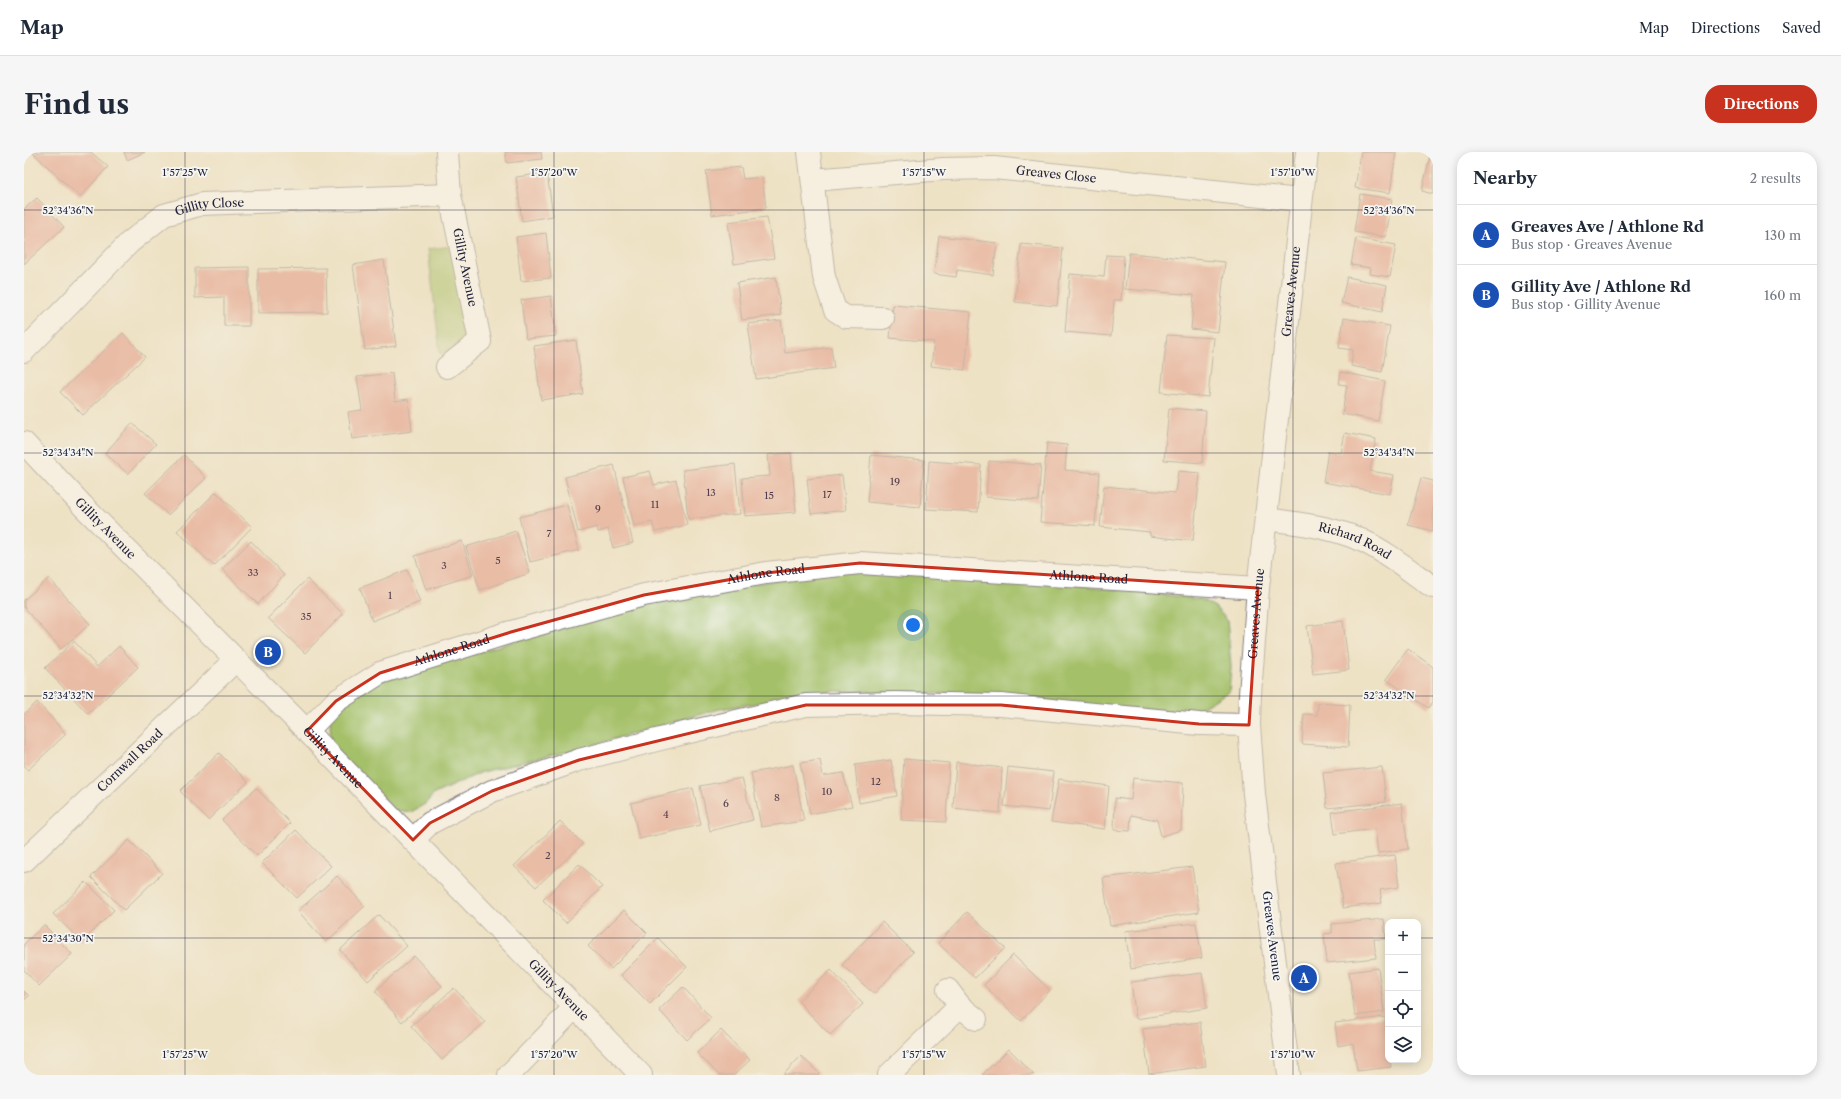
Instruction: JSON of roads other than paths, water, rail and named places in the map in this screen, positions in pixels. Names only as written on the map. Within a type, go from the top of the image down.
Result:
[{"type":"street","name":"Gillity Avenue","points":[[447,152],[450,195],[480,341],[447,366]]},
{"type":"street","points":[[809,152],[824,277],[836,310],[846,317],[883,318]]},
{"type":"street","name":"Greaves Avenue","points":[[1289,1075],[1256,809],[1249,725],[1258,588],[1306,152]]},
{"type":"street","name":"Greaves Close","points":[[813,180],[943,169],[994,168],[1300,200]]},
{"type":"street","name":"Gillity Close","points":[[24,351],[129,242],[164,215],[202,204],[450,195]]},
{"type":"street","name":"Gillity Avenue","points":[[24,443],[83,506],[307,731],[641,1075]]},
{"type":"street","name":"Richard Road","points":[[1266,519],[1305,524],[1338,532],[1362,540],[1389,556],[1433,588]]},
{"type":"street","name":"Athlone Road","points":[[307,731],[336,701],[380,674],[511,632],[644,595],[766,573],[860,563],[1258,588]]},
{"type":"street","name":"Cornwall Road","points":[[24,861],[236,660]]},
{"type":"street","points":[[413,840],[430,823],[492,790],[579,760],[676,735],[806,705],[895,703],[1002,705],[1199,724],[1249,725]]},
{"type":"street","points":[[889,1075],[954,998],[976,1019]]},
{"type":"street","points":[[509,1075],[575,1007]]},
{"type":"place","name":"Gillity Ave / Athlone Rd","points":[[268,652]]},
{"type":"place","name":"Greaves Ave / Athlone Rd","points":[[1304,978]]}]
